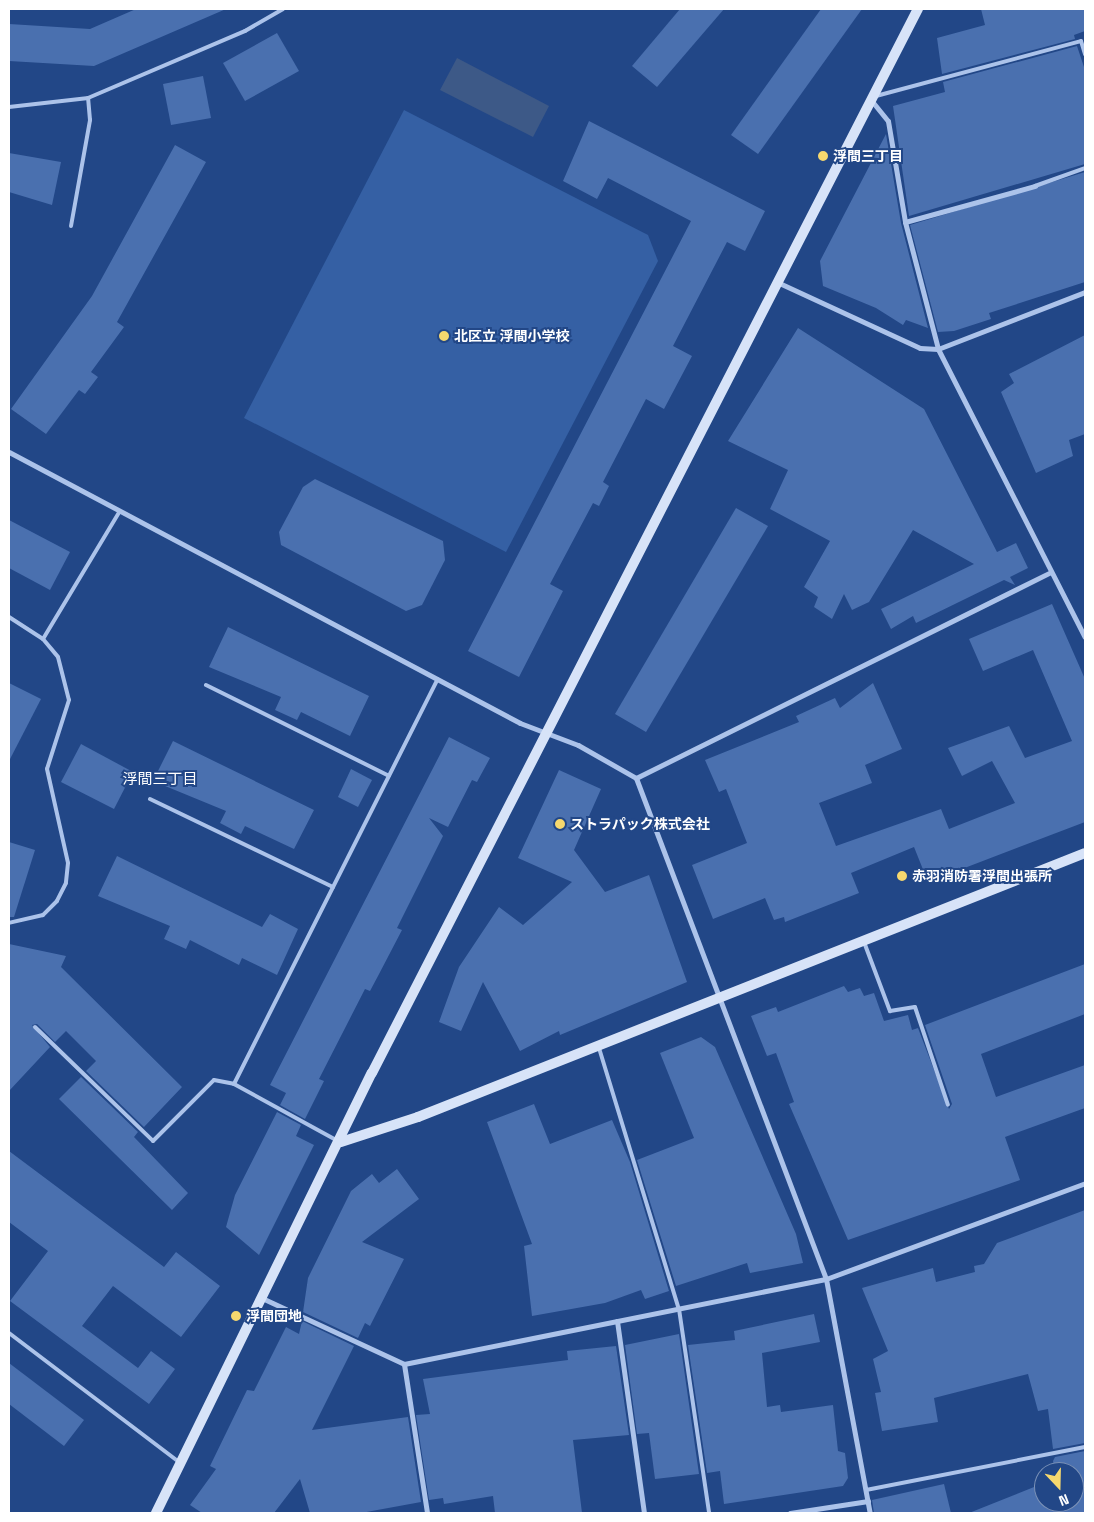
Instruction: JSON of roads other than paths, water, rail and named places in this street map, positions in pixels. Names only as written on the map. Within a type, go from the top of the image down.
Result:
[{"type":"street","points":[[156,1513],[546,733],[870,98],[918,9]]},
{"type":"street","points":[[870,98],[888,121],[905,222],[938,349],[1085,637]]},
{"type":"street","points":[[905,222],[1035,186]]},
{"type":"street","points":[[777,282],[920,348],[938,349],[1085,292]]},
{"type":"street","points":[[9,452],[438,679],[636,778],[722,998],[826,1279],[870,1513]]},
{"type":"street","points":[[636,778],[1051,572]]},
{"type":"street","points":[[341,1142],[722,998],[1085,854]]},
{"type":"street","points":[[264,1299],[404,1364],[826,1279],[1085,1183]]},
{"type":"street","points":[[617,1321],[644,1513]]},
{"type":"street","points":[[404,1364],[427,1513]]},
{"type":"street","points":[[790,1513],[868,1501]]},
{"type":"lane","points":[[9,106],[88,98],[245,31],[283,9]]},
{"type":"lane","points":[[870,98],[1081,41],[1085,54]]},
{"type":"lane","points":[[71,226],[90,120],[88,98]]},
{"type":"lane","points":[[1035,186],[1085,168]]},
{"type":"lane","points":[[43,639],[120,511]]},
{"type":"lane","points":[[9,617],[43,639],[58,657],[67,680],[66,721],[48,769],[68,863],[66,883],[58,901],[43,914],[9,924]]},
{"type":"lane","points":[[234,1084],[438,679]]},
{"type":"lane","points":[[206,685],[389,776]]},
{"type":"lane","points":[[150,799],[333,887]]},
{"type":"lane","points":[[864,942],[890,1010],[915,1007],[948,1105]]},
{"type":"lane","points":[[36,1027],[153,1141],[214,1080],[234,1084],[341,1142]]},
{"type":"lane","points":[[598,1045],[679,1309],[709,1513]]},
{"type":"lane","points":[[9,1333],[181,1463]]},
{"type":"lane","points":[[866,1490],[1085,1447]]},
{"type":"place","name":"浮間三丁目","points":[[823,156]]},
{"type":"place","name":"北区立 浮間小学校","points":[[444,336]]},
{"type":"place","name":"ストラパック株式会社","points":[[560,824]]},
{"type":"place","name":"赤羽消防署浮間出張所","points":[[902,876]]},
{"type":"place","name":"浮間団地","points":[[236,1316]]},
{"type":"district","name":"浮間三丁目","points":[[160,779]]}]
